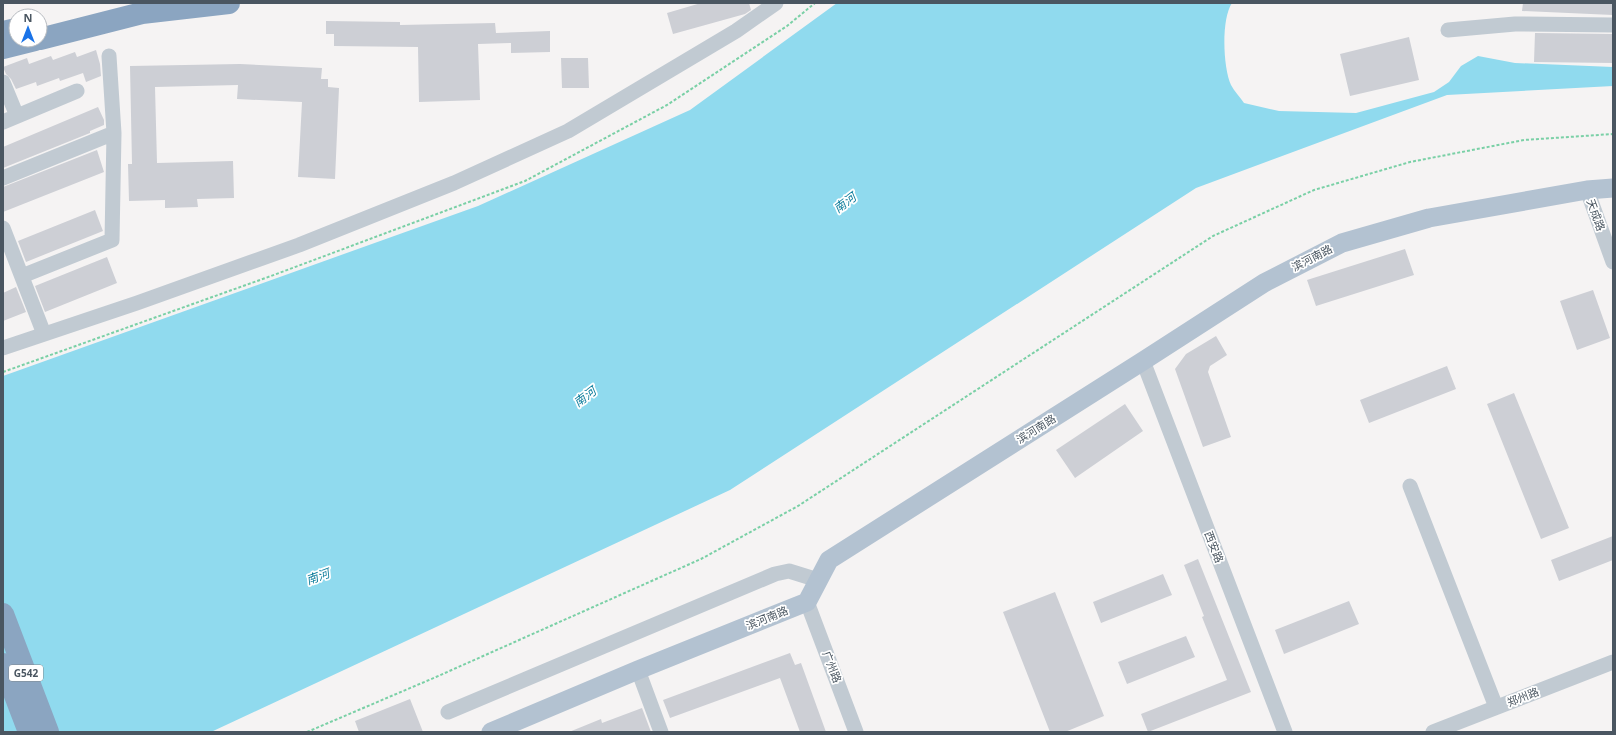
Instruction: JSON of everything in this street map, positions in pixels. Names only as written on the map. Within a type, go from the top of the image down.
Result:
[{"type":"highway","points":[[48,21],[124,3]]},
{"type":"highway","points":[[48,37],[142,12],[229,3]]},
{"type":"highway","name":"G542","points":[[3,614],[48,732]]},
{"type":"highway","name":"G542","points":[[3,664],[29,732]]},
{"type":"main road","name":"滨河南路","points":[[491,732],[638,670],[807,602],[829,560],[1264,283],[1342,243],[1429,218],[1587,190],[1613,188]]},
{"type":"street","points":[[3,348],[299,245],[454,184],[568,131],[736,31],[776,3]]},
{"type":"street","points":[[1448,30],[1515,24],[1613,25]]},
{"type":"street","points":[[22,276],[112,240],[114,133],[109,56]]},
{"type":"street","points":[[3,82],[10,119],[77,91]]},
{"type":"street","points":[[3,178],[114,133]]},
{"type":"street","name":"天成路","points":[[1587,190],[1613,262]]},
{"type":"street","points":[[3,228],[44,334]]},
{"type":"street","name":"西安路","points":[[1143,361],[1285,732]]},
{"type":"street","points":[[1410,486],[1496,707]]},
{"type":"street","points":[[448,712],[775,574],[789,571],[818,580]]},
{"type":"street","name":"广州路","points":[[807,602],[856,732]]},
{"type":"street","name":"郑州路","points":[[1433,732],[1613,662]]},
{"type":"street","points":[[638,670],[661,732]]},
{"type":"path","points":[[307,732],[436,677],[701,559],[778,517],[812,497],[1213,236],[1314,190],[1410,162],[1524,140],[1613,134]]},
{"type":"water","name":"南河","points":[[837,3],[1232,3],[1228,10],[1226,20],[1224,44],[1226,67],[1231,85],[1244,103],[1279,111],[1356,113],[1434,92],[1449,82],[1461,66],[1478,56],[1515,63],[1613,67],[1613,86],[1447,95],[1196,188],[730,490],[211,732],[3,732],[3,376],[478,206],[690,110]]},
{"type":"building","points":[[701,3],[749,3],[751,10],[745,14],[673,34],[667,13]]},
{"type":"building","points":[[1523,3],[1613,3],[1613,15],[1522,11]]},
{"type":"building","points":[[326,21],[400,22],[400,25],[495,23],[496,33],[550,31],[550,52],[511,53],[511,43],[478,44],[480,100],[419,102],[418,47],[334,46],[334,34],[326,34]]},
{"type":"building","points":[[1535,33],[1613,34],[1613,63],[1534,62]]},
{"type":"building","points":[[1409,37],[1419,80],[1350,96],[1340,54]]},
{"type":"building","points":[[96,50],[100,64],[101,76],[86,82],[83,73],[60,81],[59,78],[37,86],[36,82],[16,89],[3,67],[27,58],[29,64],[51,56],[53,60],[75,52],[77,57]]},
{"type":"building","points":[[561,58],[588,58],[589,88],[562,88]]},
{"type":"building","points":[[240,64],[322,68],[321,79],[328,79],[328,87],[339,88],[335,179],[298,177],[302,102],[237,99],[238,85],[155,87],[157,163],[233,161],[234,198],[197,199],[198,207],[165,208],[165,200],[129,201],[128,164],[132,164],[130,66]]},
{"type":"building","points":[[98,107],[104,120],[104,125],[90,131],[90,133],[3,168],[3,147]]},
{"type":"building","points":[[97,150],[104,172],[3,212],[3,187]]},
{"type":"building","points":[[95,210],[103,231],[26,262],[18,241]]},
{"type":"building","points":[[1405,249],[1414,275],[1316,306],[1307,280]]},
{"type":"building","points":[[107,257],[117,283],[45,312],[35,286]]},
{"type":"building","points":[[16,287],[26,312],[3,321],[3,293]]},
{"type":"building","points":[[1593,290],[1610,338],[1577,350],[1560,301]]},
{"type":"building","points":[[1216,336],[1227,355],[1210,366],[1208,372],[1231,437],[1203,447],[1175,369],[1186,354]]},
{"type":"building","points":[[1447,366],[1456,389],[1369,423],[1360,400]]},
{"type":"building","points":[[1514,393],[1569,528],[1541,539],[1487,404]]},
{"type":"building","points":[[1125,404],[1143,431],[1075,478],[1056,450]]},
{"type":"building","points":[[1613,536],[1613,560],[1559,581],[1551,560]]},
{"type":"building","points":[[1198,559],[1251,692],[1148,732],[1141,714],[1227,680],[1202,617],[1204,616],[1184,565]]},
{"type":"building","points":[[1163,574],[1172,595],[1101,623],[1093,602]]},
{"type":"building","points":[[1055,592],[1104,716],[1065,732],[1050,732],[1003,612]]},
{"type":"building","points":[[1349,601],[1359,624],[1284,654],[1275,630]]},
{"type":"building","points":[[1186,636],[1195,657],[1127,684],[1118,662]]},
{"type":"building","points":[[790,653],[795,665],[801,663],[826,732],[800,732],[780,678],[670,718],[663,700]]},
{"type":"building","points":[[410,699],[423,732],[359,732],[355,721]]},
{"type":"building","points":[[642,708],[651,732],[569,732],[601,719],[602,723]]}]
